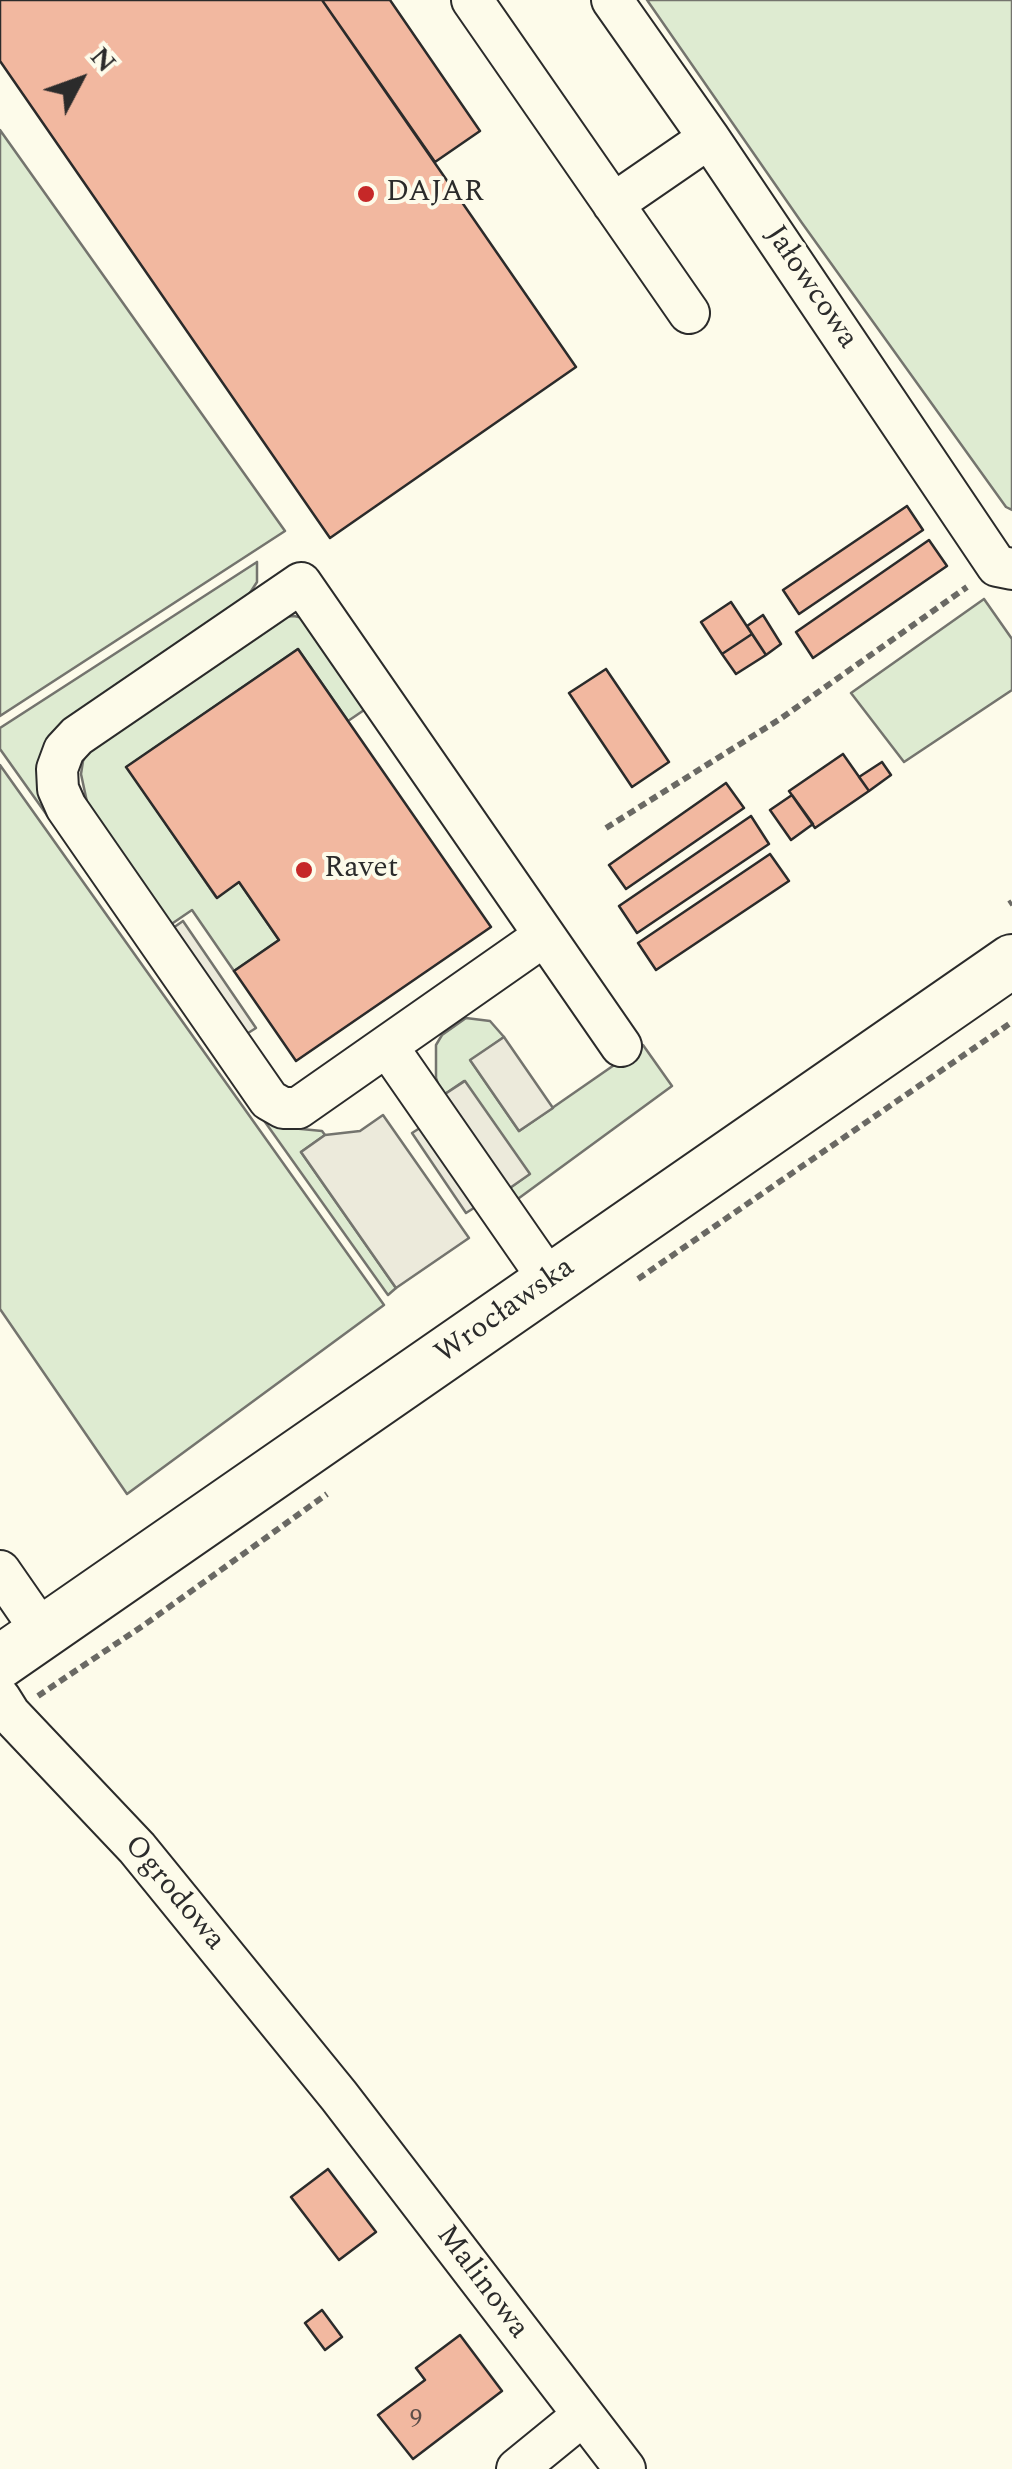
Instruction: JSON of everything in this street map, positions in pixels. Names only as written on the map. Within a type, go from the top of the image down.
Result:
[{"type":"main road","name":"Wrocławska","points":[[0,1662],[1012,960]]},
{"type":"street","points":[[472,0],[689,313]]},
{"type":"street","name":"Jałowcowa","points":[[612,0],[1004,567]]},
{"type":"street","points":[[613,204],[709,138]]},
{"type":"street","points":[[544,936],[298,1108],[283,1108],[269,1100],[66,807],[58,788],[57,769],[64,750],[78,736],[302,583],[620,1046]]},
{"type":"street","points":[[386,1046],[550,1281]]},
{"type":"street","points":[[0,1571],[43,1632]]},
{"type":"street","name":"Ogrodowa","points":[[5,1706],[137,1848],[339,2096]]},
{"type":"street","name":"Malinowa","points":[[339,2096],[625,2469]]},
{"type":"street","points":[[517,2469],[582,2416]]},
{"type":"path","points":[[606,828],[780,719],[1004,567]]},
{"type":"path","points":[[629,1285],[1012,1022]]},
{"type":"path","points":[[5,1706],[144,1625],[333,1489]]},
{"type":"green space","points":[[647,0],[1012,0],[1012,510],[1006,507],[802,223]]},
{"type":"green space","points":[[0,130],[285,531],[0,716]]},
{"type":"green space","points":[[257,562],[257,582],[246,599],[45,745],[291,1128],[322,1131],[325,1135],[301,1152],[396,1288],[388,1295],[0,749],[0,728]]},
{"type":"green space","points":[[984,599],[1012,639],[1012,690],[904,762],[851,693]]},
{"type":"green space","points":[[284,617],[303,618],[370,706],[348,721],[298,649],[127,767],[216,897],[239,882],[279,940],[234,971],[192,910],[170,925],[87,802],[81,774],[83,761],[90,747]]},
{"type":"green space","points":[[0,765],[384,1305],[127,1494],[0,1309]]},
{"type":"green space","points":[[466,1018],[490,1021],[504,1037],[471,1061],[519,1131],[643,1045],[672,1086],[515,1201],[507,1190],[529,1174],[464,1081],[442,1096],[436,1078],[436,1045],[442,1035]]},
{"type":"shaded area","points":[[183,921],[256,1028],[245,1035],[173,928]]},
{"type":"shaded area","points":[[504,1037],[553,1108],[519,1131],[470,1060]]},
{"type":"shaded area","points":[[465,1081],[530,1174],[507,1190],[442,1096]]},
{"type":"shaded area","points":[[383,1115],[469,1238],[396,1288],[301,1152],[325,1135],[360,1131]]},
{"type":"shaded area","points":[[423,1126],[477,1206],[466,1213],[412,1133]]},
{"type":"building","points":[[0,0],[322,0],[576,367],[330,538],[0,61]]},
{"type":"building","points":[[322,0],[390,0],[480,131],[435,162]]},
{"type":"building","points":[[907,506],[923,530],[799,614],[783,590]]},
{"type":"building","points":[[929,540],[947,566],[813,658],[796,632]]},
{"type":"building","points":[[731,602],[752,634],[722,654],[701,622]]},
{"type":"building","points":[[763,615],[781,644],[766,655],[747,626]]},
{"type":"building","points":[[752,634],[766,655],[736,674],[722,654]]},
{"type":"building","points":[[298,649],[491,927],[296,1061],[234,971],[279,940],[239,882],[217,898],[126,767]]},
{"type":"building","points":[[606,669],[669,762],[632,787],[569,693]]},
{"type":"building","points":[[843,754],[869,791],[815,828],[789,791]]},
{"type":"building","points":[[882,762],[891,775],[869,791],[859,777]]},
{"type":"building","points":[[726,783],[744,808],[626,889],[609,865]]},
{"type":"building","points":[[792,795],[813,824],[791,840],[770,810]]},
{"type":"building","points":[[751,816],[769,844],[637,933],[619,906]]},
{"type":"building","points":[[770,854],[789,881],[656,970],[638,943]]},
{"type":"building","points":[[328,2169],[376,2232],[339,2260],[291,2197]]},
{"type":"building","points":[[322,2310],[342,2337],[325,2350],[305,2323]]},
{"type":"building","points":[[460,2335],[502,2391],[413,2459],[378,2415],[425,2380],[416,2368]]},
{"type":"place","name":"DAJAR","points":[[366,194]]},
{"type":"place","name":"Ravet","points":[[304,870]]}]
